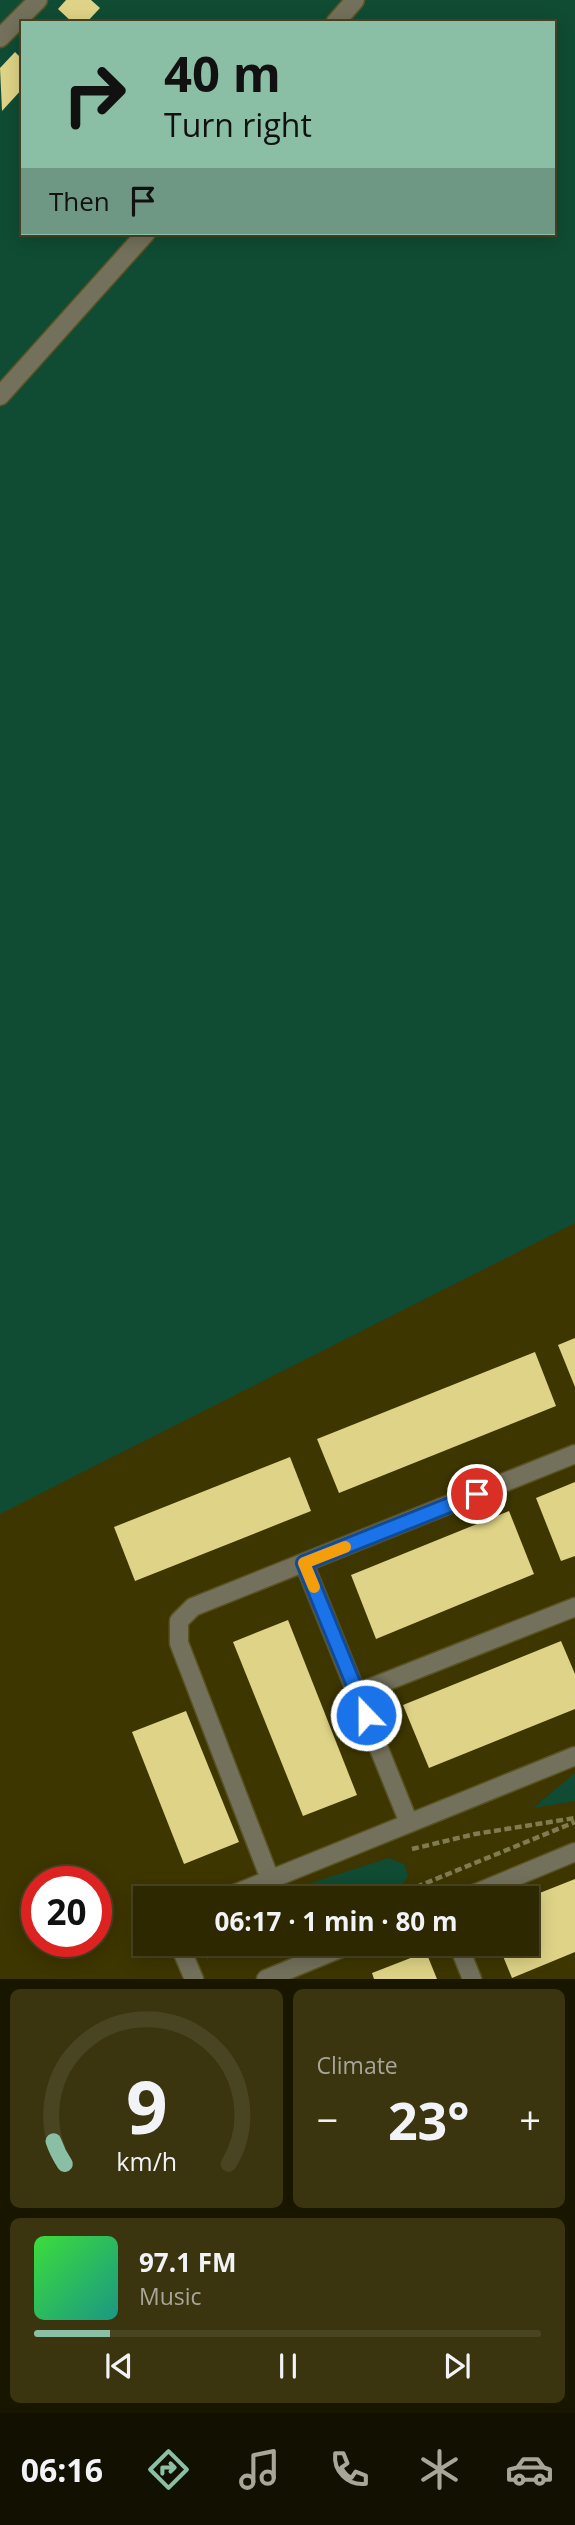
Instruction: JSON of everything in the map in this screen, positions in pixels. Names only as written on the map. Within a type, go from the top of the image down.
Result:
[{"type":"lane","points":[[0,38],[38,0]]},
{"type":"lane","points":[[337,21],[355,0]]},
{"type":"lane","points":[[0,396],[144,235]]},
{"type":"lane","points":[[270,1879],[178,1643],[179,1621],[193,1607],[575,1454]]},
{"type":"lane","points":[[304,1563],[409,1823]]},
{"type":"lane","points":[[357,1693],[575,1607]]},
{"type":"lane","points":[[253,1886],[575,1756]]},
{"type":"lane","points":[[494,1886],[575,1853]]},
{"type":"lane","points":[[184,1956],[194,1979]]},
{"type":"lane","points":[[266,1979],[322,1956]]},
{"type":"lane","points":[[463,1956],[472,1979]]},
{"type":"path","points":[[399,1852],[475,1834],[575,1820]]},
{"type":"path","points":[[418,1886],[575,1820]]},
{"type":"green space","points":[[0,0],[575,0],[575,1223],[0,1514]]},
{"type":"green space","points":[[575,1773],[575,1801],[533,1808]]},
{"type":"green space","points":[[389,1858],[404,1864],[408,1876],[400,1886],[306,1886]]},
{"type":"building","points":[[66,0],[91,0],[100,8],[88,21],[71,21],[58,9]]},
{"type":"building","points":[[15,52],[21,58],[21,90],[2,111],[0,68]]},
{"type":"building","points":[[575,1338],[575,1387],[558,1345]]},
{"type":"building","points":[[535,1352],[556,1406],[339,1493],[317,1439]]},
{"type":"building","points":[[290,1457],[311,1511],[135,1581],[114,1527]]},
{"type":"building","points":[[575,1482],[575,1556],[561,1561],[536,1498]]},
{"type":"building","points":[[509,1511],[534,1574],[376,1639],[351,1575]]},
{"type":"building","points":[[288,1620],[357,1795],[303,1816],[233,1642]]},
{"type":"building","points":[[561,1641],[575,1674],[575,1709],[429,1768],[403,1705]]},
{"type":"building","points":[[186,1711],[239,1842],[184,1864],[132,1732]]},
{"type":"building","points":[[575,1879],[575,1952],[512,1978],[503,1956],[539,1956],[539,1893]]},
{"type":"building","points":[[416,1956],[428,1956],[437,1979],[374,1979],[372,1973]]},
{"type":"slow traffic","points":[[314,1587],[304,1563],[345,1547]]},
{"type":"route","points":[[366,1715],[304,1563],[477,1494]]}]
